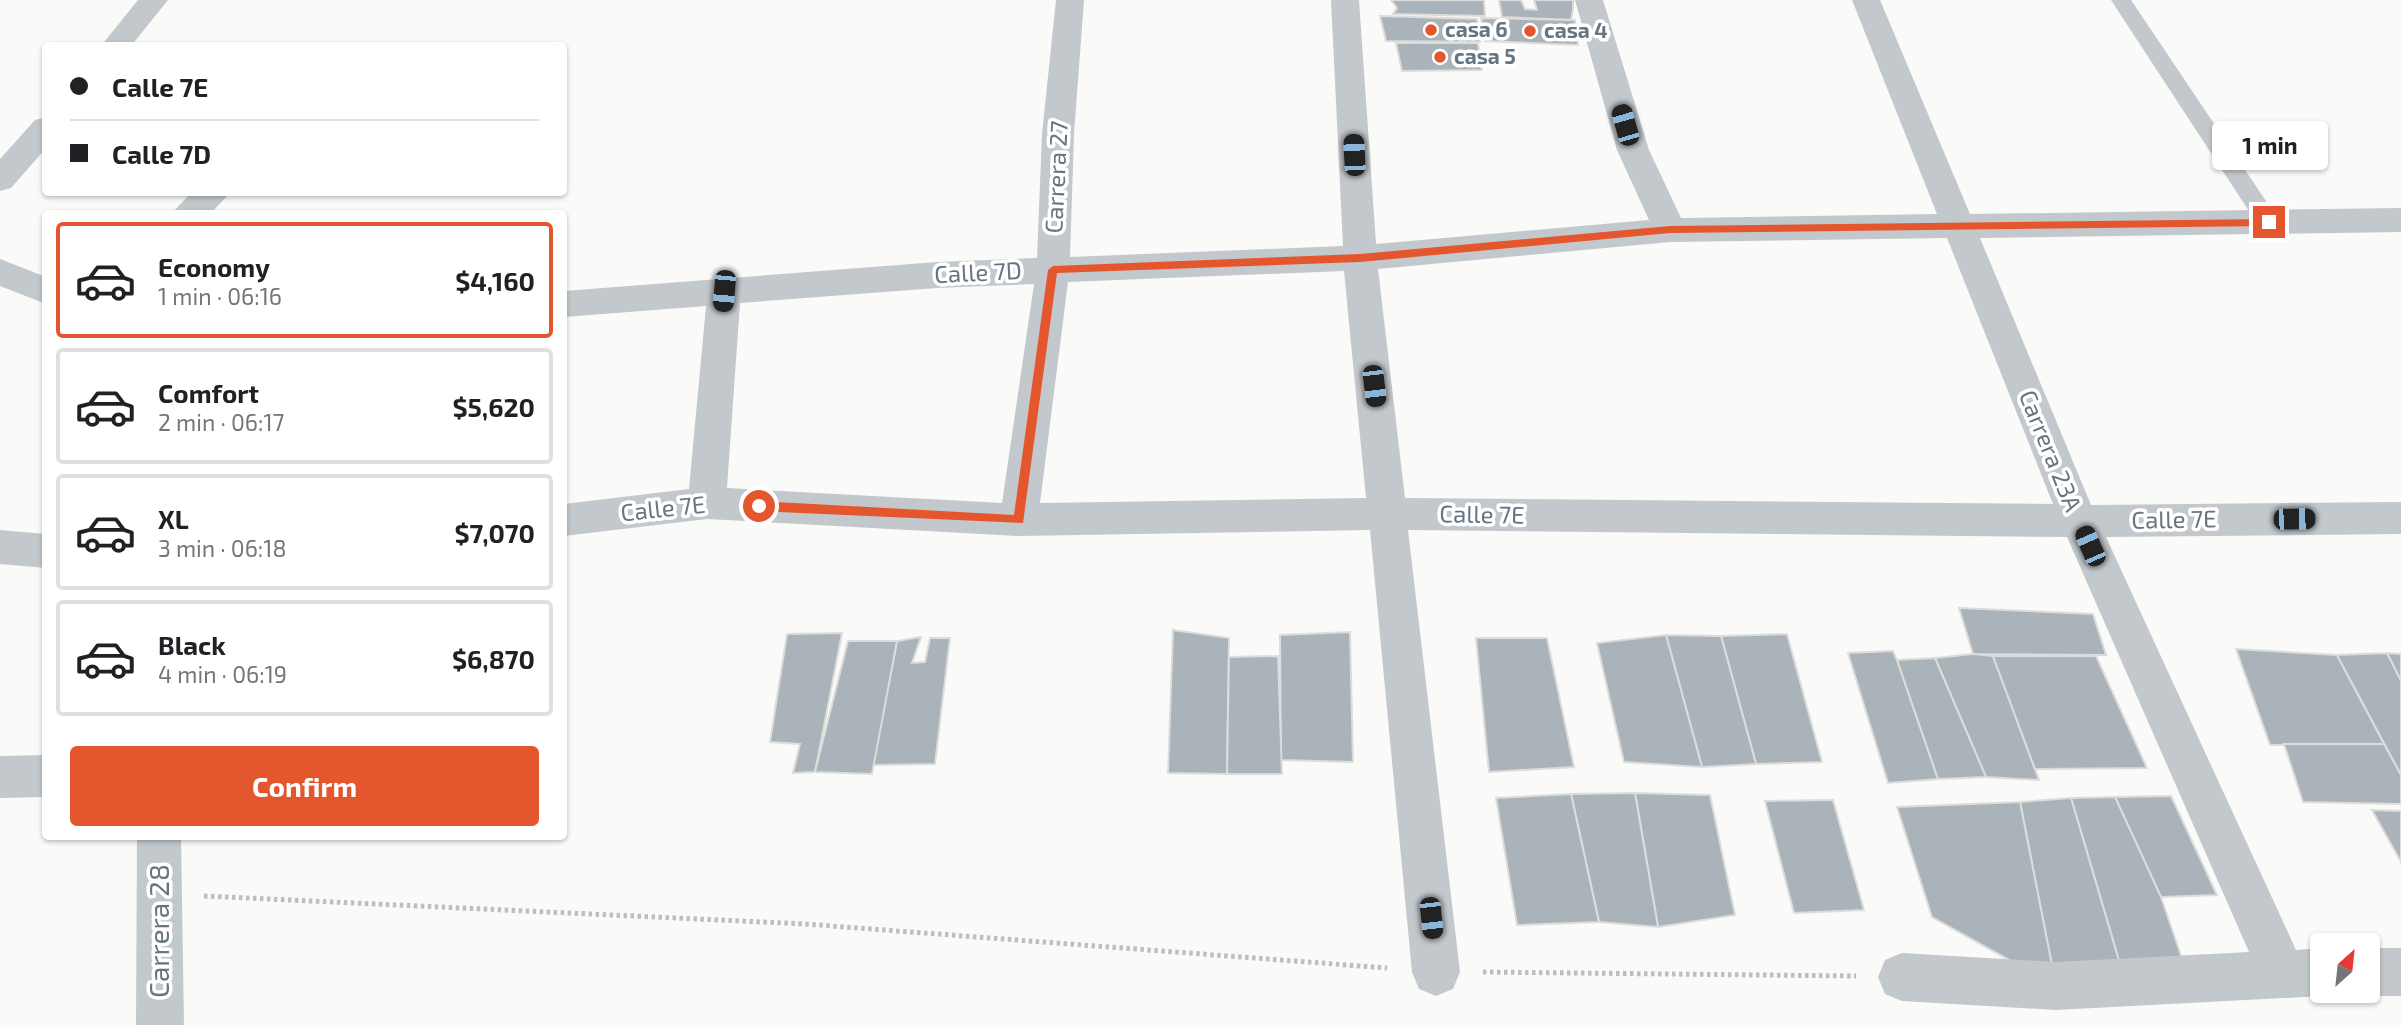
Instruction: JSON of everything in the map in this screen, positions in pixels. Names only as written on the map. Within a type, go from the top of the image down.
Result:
[{"type":"street","points":[[118,42],[154,0]]},
{"type":"street","name":"Carrera 27","points":[[1019,520],[1053,270],[1058,134],[1070,0]]},
{"type":"street","points":[[1345,0],[1360,258],[1436,972]]},
{"type":"street","points":[[1589,0],[1633,150],[1670,230]]},
{"type":"street","name":"Carrera 23A","points":[[1866,0],[2079,521],[2302,972]]},
{"type":"street","points":[[0,180],[42,132]]},
{"type":"street","points":[[192,210],[210,196]]},
{"type":"street","name":"Calle 7D","points":[[567,304],[1053,270],[1360,258],[1670,230],[2401,220]]},
{"type":"street","points":[[0,272],[42,289]]},
{"type":"street","points":[[707,503],[724,291]]},
{"type":"street","name":"Calle 7E","points":[[567,520],[707,503],[1019,520],[1389,513],[2079,521],[2401,518]]},
{"type":"street","points":[[0,548],[42,551]]},
{"type":"street","points":[[0,777],[42,776]]},
{"type":"street","name":"Carrera 28","points":[[159,840],[160,1025]]},
{"type":"street","points":[[1902,977],[2056,986],[2302,972]]},
{"type":"street","points":[[2380,972],[2401,972]]},
{"type":"lane","points":[[2121,0],[2269,222]]},
{"type":"path","points":[[160,894],[805,924],[1436,972],[1902,977]]},
{"type":"building","points":[[1391,0],[1484,0],[1485,16],[1393,14],[1397,8]]},
{"type":"building","points":[[1499,0],[1521,0],[1525,9],[1537,10],[1534,0],[1573,0],[1571,20],[1502,17]]},
{"type":"building","name":"casa 6","points":[[1380,16],[1477,19],[1480,42],[1386,41]]},
{"type":"building","name":"casa 4","points":[[1481,18],[1575,20],[1578,45],[1485,41]]},
{"type":"building","name":"casa 5","points":[[1396,43],[1478,43],[1482,70],[1402,71]]},
{"type":"building","points":[[1959,608],[2093,614],[2106,655],[1973,654]]},
{"type":"building","points":[[1173,630],[1229,638],[1227,774],[1168,773]]},
{"type":"building","points":[[1350,632],[1353,762],[1281,760],[1280,635]]},
{"type":"building","points":[[842,633],[815,772],[793,773],[800,744],[770,742],[787,634]]},
{"type":"building","points":[[1787,634],[1822,762],[1756,764],[1721,636]]},
{"type":"building","points":[[1666,635],[1721,636],[1756,764],[1702,767]]},
{"type":"building","points":[[1666,635],[1702,767],[1624,762],[1597,643]]},
{"type":"building","points":[[921,637],[912,663],[925,662],[930,638],[950,638],[935,764],[873,765],[897,641]]},
{"type":"building","points":[[1476,638],[1547,638],[1574,767],[1489,772]]},
{"type":"building","points":[[848,641],[897,641],[872,774],[815,772]]},
{"type":"building","points":[[2236,649],[2337,655],[2384,744],[2270,745]]},
{"type":"building","points":[[1893,651],[1938,779],[1888,783],[1848,653]]},
{"type":"building","points":[[2387,653],[2401,654],[2401,681]]},
{"type":"building","points":[[2387,653],[2401,681],[2401,775],[2337,655]]},
{"type":"building","points":[[1973,654],[1993,656],[2039,780],[1986,777],[1935,658]]},
{"type":"building","points":[[1278,656],[1282,774],[1227,774],[1229,657]]},
{"type":"building","points":[[1993,656],[2096,656],[2147,768],[2035,769]]},
{"type":"building","points":[[1935,658],[1986,777],[1938,779],[1897,660]]},
{"type":"building","points":[[2284,744],[2384,744],[2401,775],[2401,804],[2303,802]]},
{"type":"building","points":[[1635,793],[1710,795],[1735,915],[1658,927]]},
{"type":"building","points":[[1635,793],[1658,927],[1599,922],[1571,794]]},
{"type":"building","points":[[1571,794],[1599,922],[1517,925],[1496,798]]},
{"type":"building","points":[[2171,796],[2217,895],[2161,897],[2115,797]]},
{"type":"building","points":[[2115,797],[2161,897],[2189,979],[2125,981],[2071,798]]},
{"type":"building","points":[[2071,798],[2125,981],[2056,986],[2020,802]]},
{"type":"building","points":[[1833,800],[1864,910],[1794,913],[1765,801]]},
{"type":"building","points":[[2020,802],[2056,986],[1932,917],[1897,807]]},
{"type":"building","points":[[2372,810],[2401,811],[2401,862]]},
{"type":"place","name":"casa 6","points":[[1431,30]]},
{"type":"place","name":"casa 4","points":[[1530,31]]},
{"type":"place","name":"casa 5","points":[[1440,57]]},
{"type":"route","points":[[759,506],[1019,520],[1053,270],[1360,258],[1670,230],[1958,224],[2269,222]]}]
